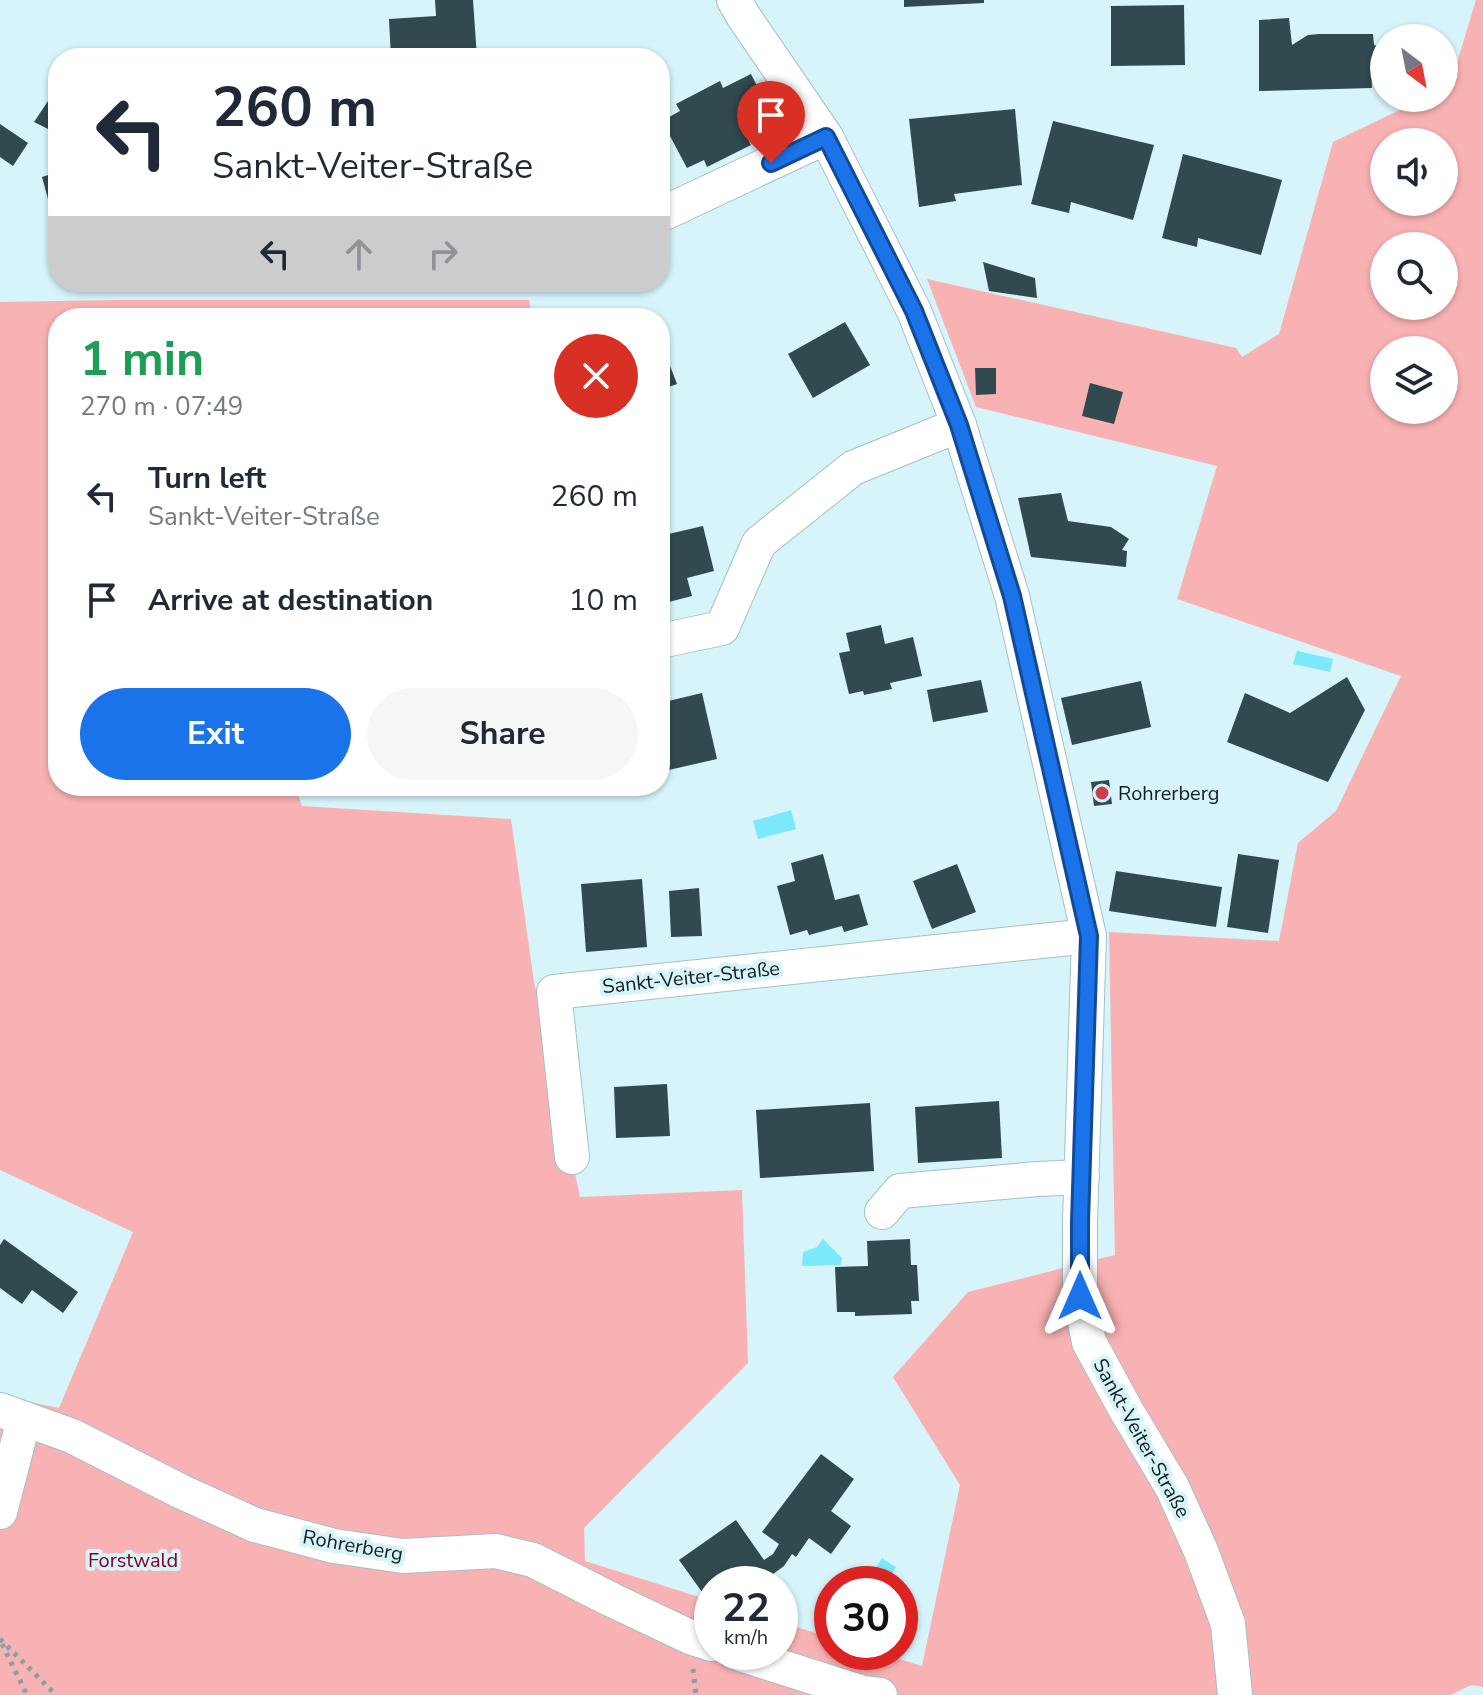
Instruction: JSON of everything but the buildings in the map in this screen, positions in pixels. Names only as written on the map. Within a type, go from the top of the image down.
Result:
[{"type":"street","name":"Sankt-Veiter-Straße","points":[[734,0],[826,137],[914,311],[959,425],[1012,596],[1089,936],[1080,1296],[1089,1342],[1172,1487],[1201,1551],[1228,1624],[1235,1695]]},
{"type":"street","points":[[670,210],[826,137]]},
{"type":"street","points":[[670,639],[722,628],[759,543],[853,468],[959,425]]},
{"type":"street","name":"Sankt-Veiter-Straße","points":[[572,1157],[554,992],[1089,936]]},
{"type":"street","points":[[882,1212],[900,1191],[1082,1177]]},
{"type":"street","points":[[0,1512],[12,1415]]},
{"type":"street","name":"Rohrerberg","points":[[12,1415],[72,1436],[255,1525],[334,1546],[403,1556],[496,1551],[533,1560],[694,1638]]},
{"type":"street","points":[[791,1670],[863,1693],[880,1695]]},
{"type":"path","points":[[0,1639],[27,1695]]},
{"type":"path","points":[[0,1639],[56,1695]]},
{"type":"green space","name":"Forstwald","points":[[1476,0],[1483,0],[1483,1687],[1471,1685],[1451,1695],[0,1695],[0,1396],[59,1408],[133,1232],[0,1170],[0,302],[529,300],[531,308],[48,308],[48,796],[298,796],[302,806],[511,819],[534,982],[580,1197],[742,1190],[748,1363],[584,1528],[585,1561],[694,1595],[694,1670],[798,1670],[798,1628],[814,1632],[814,1670],[918,1670],[918,1665],[922,1666],[960,1485],[893,1377],[968,1292],[1115,1255],[1109,932],[1279,941],[1298,843],[1336,811],[1401,676],[1177,599],[1217,466],[976,407],[927,279],[1236,348],[1242,357],[1279,334],[1333,142],[1396,112],[1458,112],[1458,60]]},
{"type":"water","points":[[1297,651],[1333,659],[1330,672],[1293,664]]},
{"type":"water","points":[[791,810],[796,829],[758,839],[753,821]]},
{"type":"water","points":[[823,1239],[842,1258],[841,1265],[802,1266],[803,1252],[817,1247]]},
{"type":"water","points":[[882,1558],[894,1566],[877,1566]]},
{"type":"place","name":"Rohrerberg","points":[[1102,793]]},
{"type":"route","points":[[771,163],[826,137],[914,311],[959,425],[1012,596],[1089,936],[1080,1296]]}]
